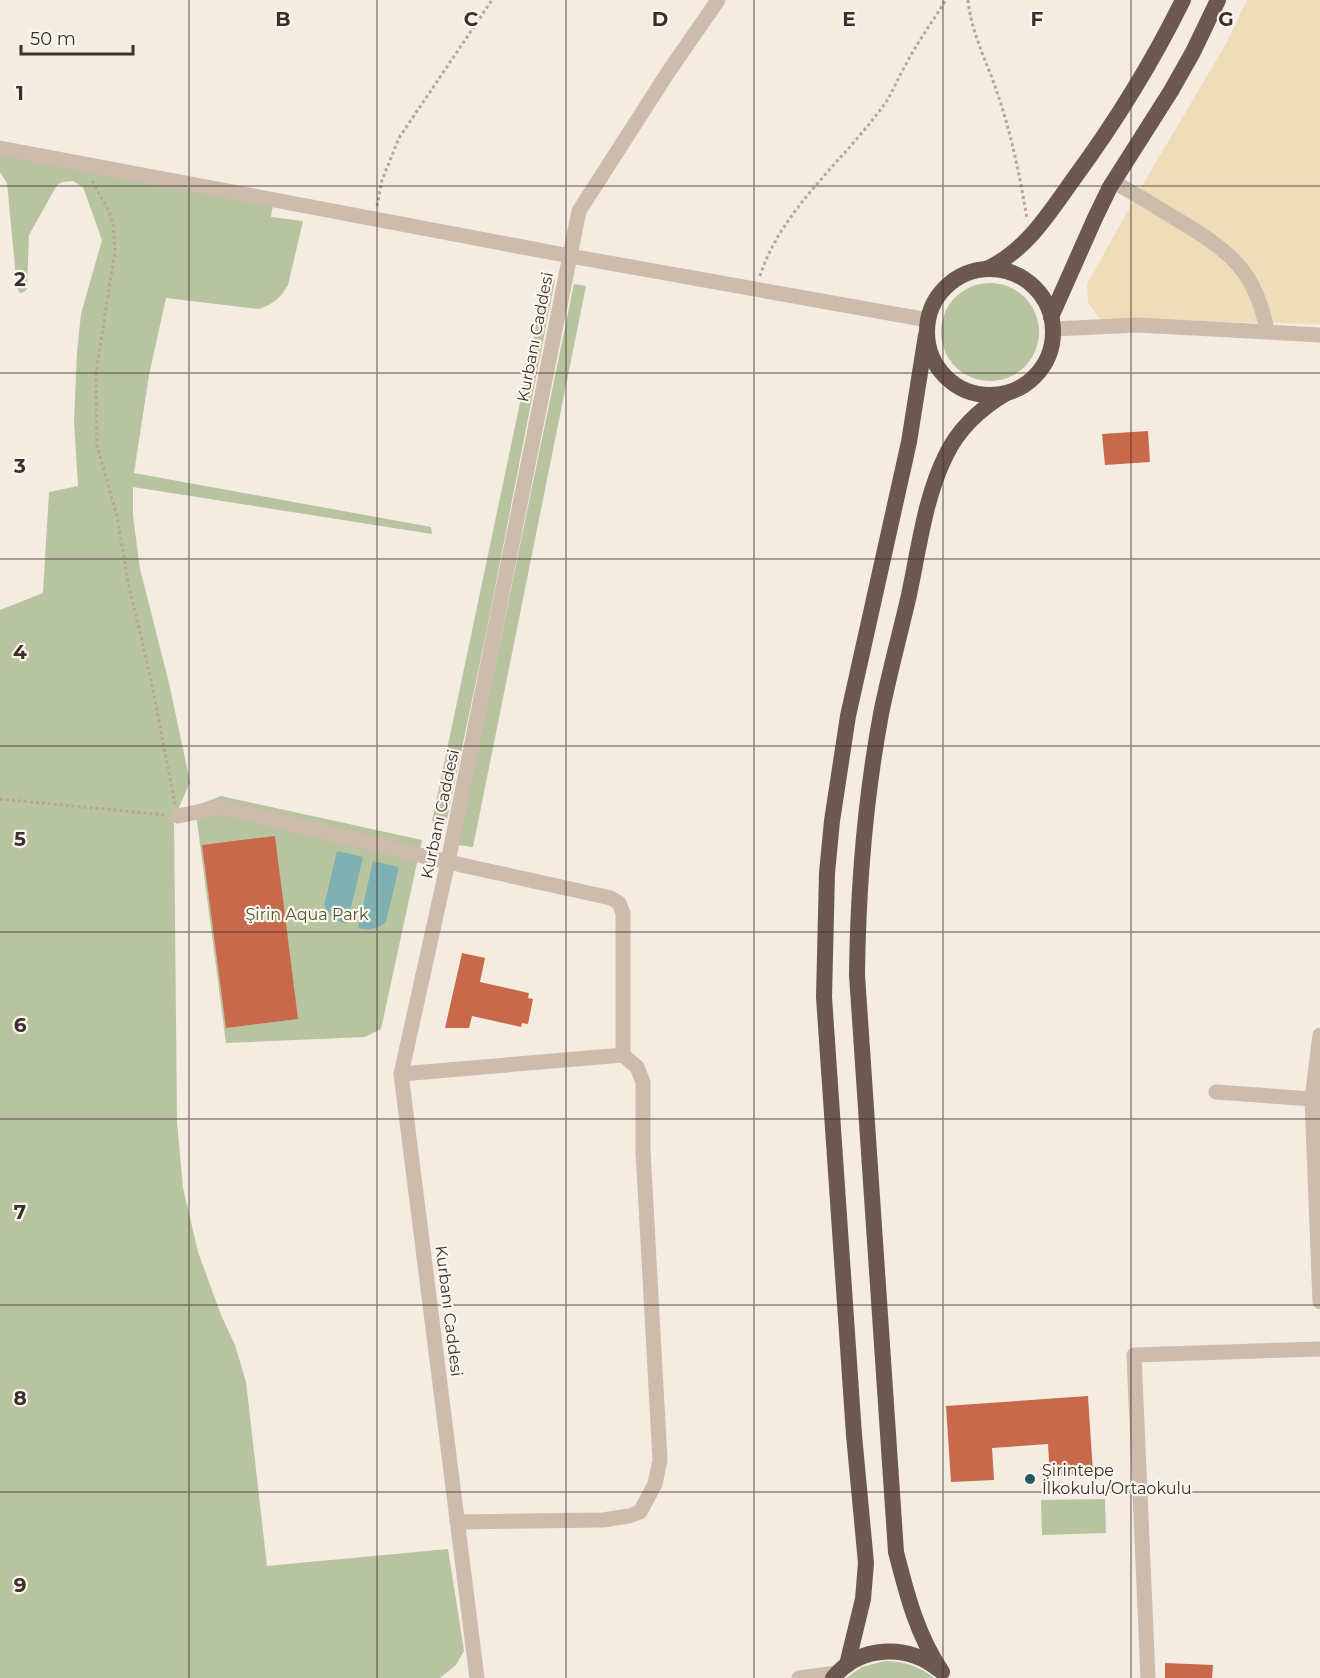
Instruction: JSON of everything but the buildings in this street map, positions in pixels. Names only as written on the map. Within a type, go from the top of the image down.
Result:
[{"type":"highway","points":[[839,1672],[862,1608],[866,1563],[854,1435],[824,997],[827,873],[848,716],[909,442],[927,328],[935,300],[952,281],[969,273],[987,269],[1009,257],[1030,238],[1121,111],[1149,65],[1182,0]]},
{"type":"highway","points":[[944,1675],[917,1626],[910,1608],[896,1552],[858,986],[858,923],[864,828],[874,754],[892,661],[932,492],[945,456],[958,434],[978,413],[1005,394],[1028,383],[1037,375],[1050,354],[1052,323],[1095,218],[1114,182],[1182,71],[1218,0]]},
{"type":"highway","points":[[987,269],[1011,273],[1032,286],[1047,305],[1052,323]]},
{"type":"highway","points":[[927,328],[928,347],[936,365],[947,379],[957,387],[981,395],[1005,394]]},
{"type":"highway","points":[[839,1672],[870,1654],[896,1651],[920,1658],[944,1675]]},
{"type":"street","name":"Kurbanı Caddesi","points":[[477,1678],[401,1074],[448,862],[579,211],[666,74],[718,0]]},
{"type":"street","points":[[0,148],[756,289],[927,328]]},
{"type":"street","points":[[1114,182],[1211,240],[1232,257],[1246,274],[1258,296],[1267,331]]},
{"type":"street","points":[[1052,323],[1088,326],[1138,325],[1320,335]]},
{"type":"street","points":[[178,816],[222,807],[448,862],[611,898],[619,903],[623,913],[623,1055]]},
{"type":"street","points":[[1320,1035],[1316,1100],[1320,1302]]},
{"type":"street","points":[[401,1074],[623,1055],[637,1067],[644,1082],[644,1151],[660,1460],[655,1484],[640,1512],[628,1516],[603,1520],[457,1522]]},
{"type":"street","points":[[1216,1092],[1316,1100]]},
{"type":"street","points":[[1148,1678],[1134,1355],[1320,1349]]},
{"type":"street","points":[[799,1678],[839,1672]]},
{"type":"path","points":[[376,219],[378,194],[399,138],[492,0]]},
{"type":"path","points":[[756,289],[764,265],[777,240],[832,165],[886,102],[906,64],[946,0]]},
{"type":"path","points":[[968,0],[970,18],[986,58],[1008,129],[1019,174],[1030,238]]},
{"type":"path","points":[[0,799],[178,816],[150,675],[128,582],[117,516],[97,446],[96,373],[114,262],[113,224],[104,199],[90,179],[73,162]]},
{"type":"green space","points":[[0,151],[274,199],[271,217],[303,221],[288,285],[272,303],[258,309],[166,298],[149,375],[134,473],[431,527],[432,534],[133,487],[133,516],[140,569],[169,683],[190,782],[174,819],[177,1121],[183,1188],[198,1252],[221,1315],[235,1345],[246,1382],[267,1566],[448,1549],[464,1651],[456,1665],[440,1678],[0,1678],[0,610],[43,593],[49,492],[78,486],[74,422],[77,352],[81,314],[102,240],[83,187],[73,181],[57,185],[29,235],[27,289],[20,293],[17,288],[7,183],[0,172]]},
{"type":"green space","points":[[546,279],[555,280],[487,629],[446,824],[432,821]]},
{"type":"green space","points":[[990,283],[1009,287],[1025,297],[1035,313],[1039,332],[1035,351],[1025,367],[1009,377],[990,381],[971,377],[955,367],[945,351],[941,332],[945,313],[955,297],[971,287]]},
{"type":"green space","points":[[574,284],[586,286],[473,847],[458,845]]},
{"type":"green space","name":"Şirin Aqua Park","points":[[221,796],[422,840],[381,1029],[365,1037],[226,1043],[195,806]]},
{"type":"green space","points":[[1105,1499],[1106,1533],[1042,1535],[1041,1500]]},
{"type":"green space","points":[[884,1661],[911,1665],[934,1678],[846,1678],[862,1667]]},
{"type":"sand","points":[[1247,0],[1320,0],[1320,324],[1100,319],[1088,302],[1087,284],[1226,44]]},
{"type":"water","points":[[337,851],[363,857],[347,924],[333,919],[324,906]]},
{"type":"water","points":[[373,861],[399,867],[386,922],[373,929],[362,929],[358,928]]},
{"type":"place","name":"Şirintepe İlkokulu/Ortaokulu","points":[[1030,1479]]}]
